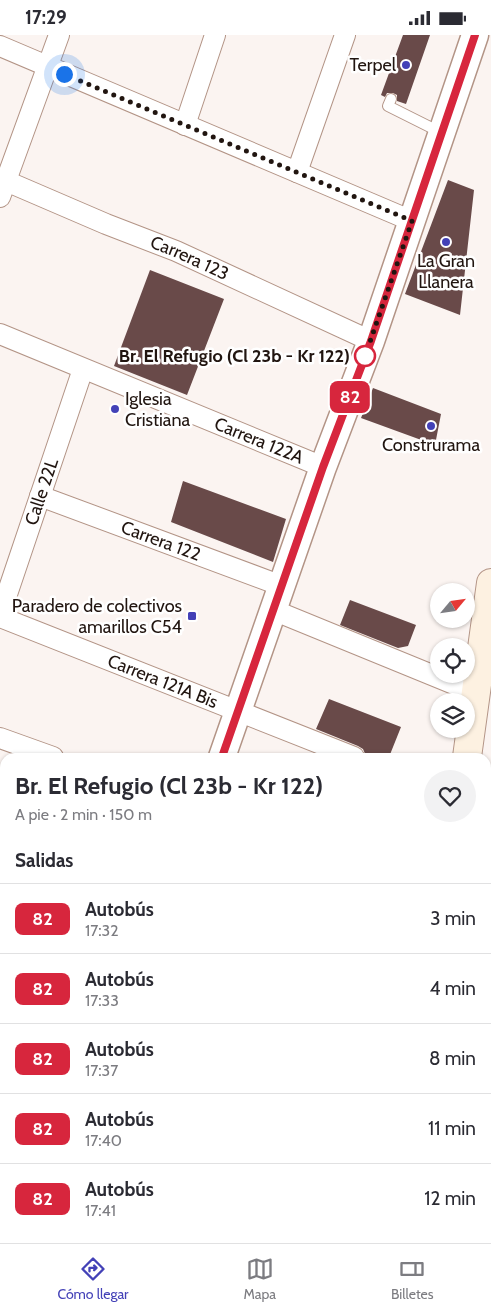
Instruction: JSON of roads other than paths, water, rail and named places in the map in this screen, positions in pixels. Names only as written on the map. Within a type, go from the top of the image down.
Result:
[{"type":"main road","points":[[467,753],[491,583]]},
{"type":"street","points":[[3,189],[59,35]]},
{"type":"street","points":[[185,125],[216,35]]},
{"type":"street","points":[[297,172],[345,35]]},
{"type":"street","points":[[223,753],[323,467],[371,341],[475,35]]},
{"type":"street","points":[[0,46],[412,221]]},
{"type":"street","name":"Carrera 123","points":[[3,189],[106,224],[176,251],[371,341]]},
{"type":"street","name":"Carrera 122A","points":[[0,334],[323,467]]},
{"type":"street","name":"Calle 22L","points":[[0,616],[83,369]]},
{"type":"street","name":"Carrera 122","points":[[40,497],[282,585]]},
{"type":"street","points":[[273,610],[476,693]]},
{"type":"street","name":"Carrera 121A Bis","points":[[0,616],[344,753]]},
{"type":"street","points":[[0,738],[42,753]]},
{"type":"lane","points":[[391,99],[388,106],[442,133]]},
{"type":"place","name":"Terpel","points":[[406,65]]},
{"type":"place","name":"La Gran Llanera","points":[[446,242]]},
{"type":"place","name":"Br. El Refugio (Cl 23b - Kr 122)","points":[[365,356]]},
{"type":"place","name":"Iglesia Cristiana","points":[[115,409]]},
{"type":"place","name":"Construrama","points":[[431,426]]},
{"type":"place","name":"Paradero de colectivos amarillos C54","points":[[192,616]]}]
